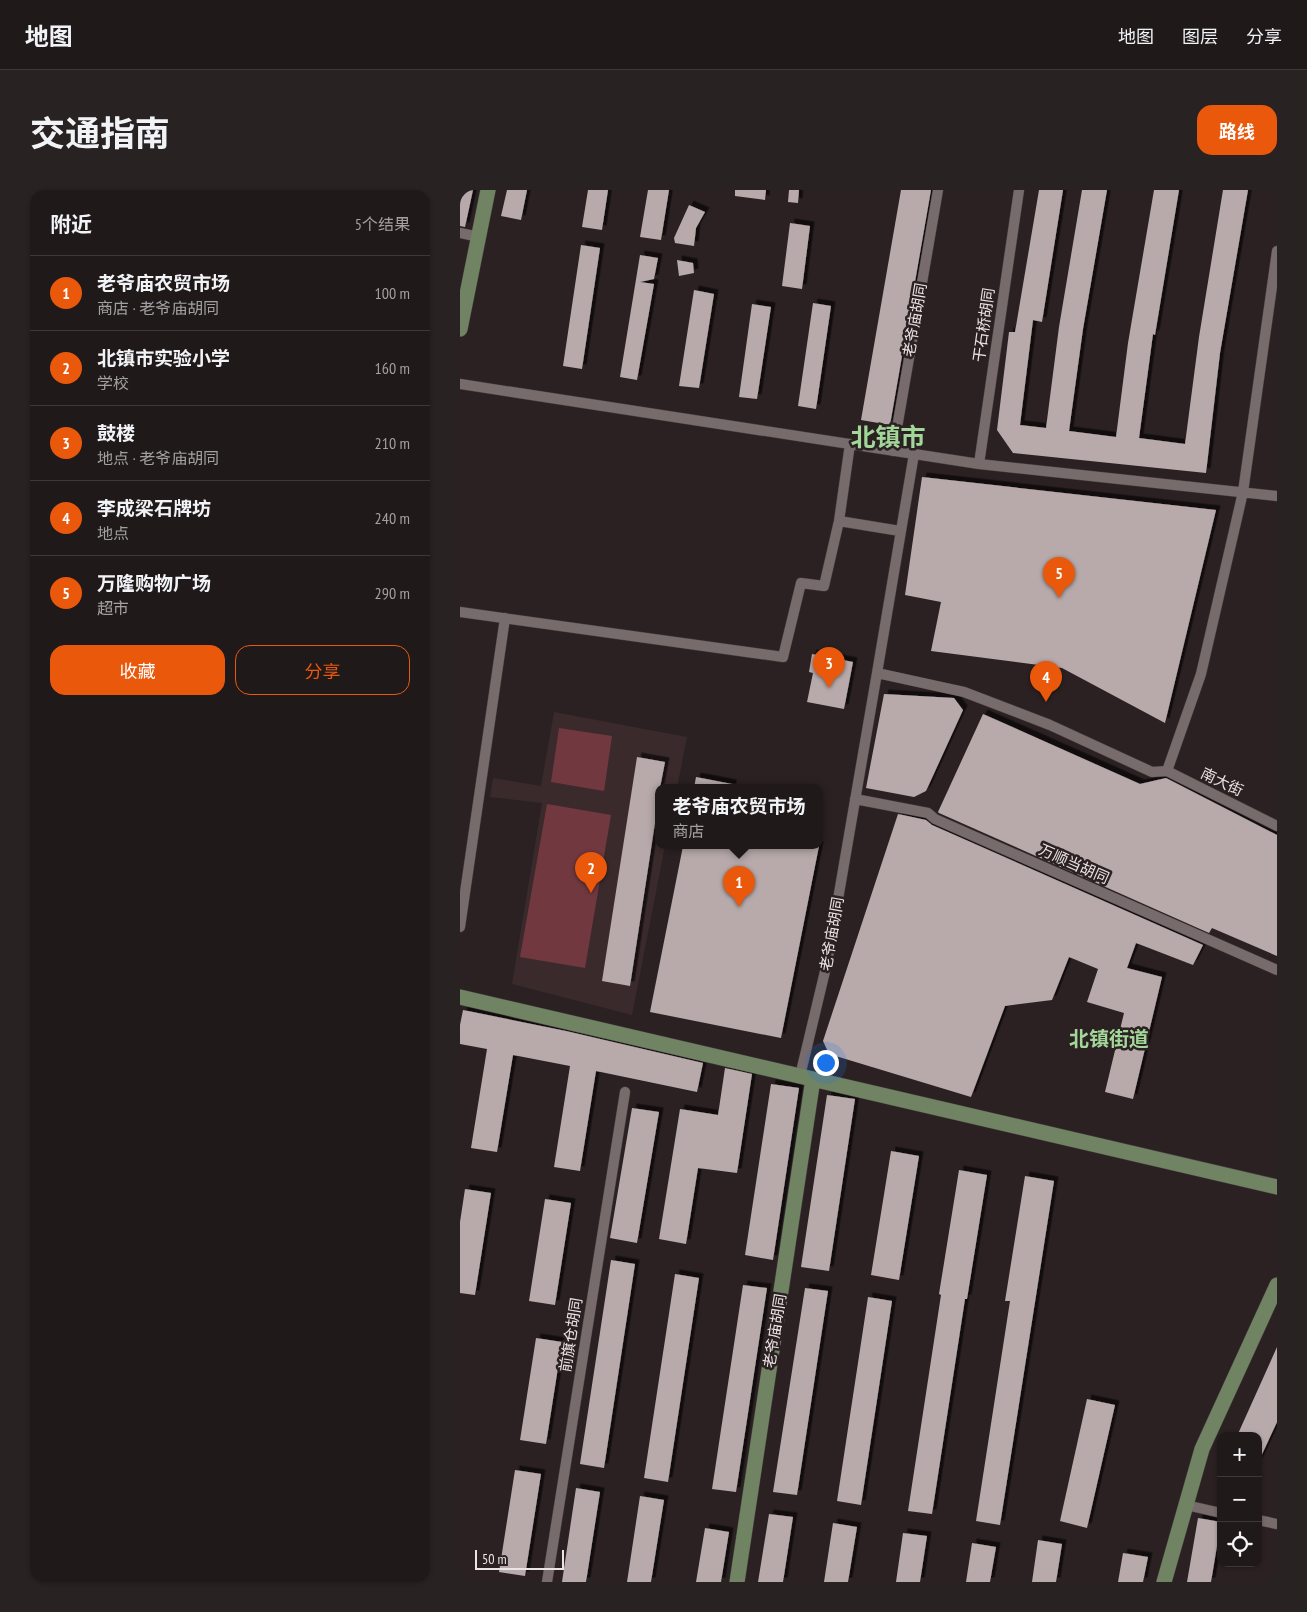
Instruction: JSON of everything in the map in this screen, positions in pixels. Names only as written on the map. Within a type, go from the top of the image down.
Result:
[{"type":"street","points":[[460,328],[488,190]]},
{"type":"street","name":"老爷庙胡同","points":[[893,451],[938,190]]},
{"type":"street","name":"干石桥胡同","points":[[979,464],[1019,190]]},
{"type":"street","points":[[460,233],[479,237]]},
{"type":"street","points":[[876,674],[964,692],[1050,725],[1152,772],[1167,771],[1201,674],[1243,492],[1277,251]]},
{"type":"street","points":[[460,384],[979,464],[1277,496]]},
{"type":"street","points":[[460,612],[783,657],[801,583],[824,586],[839,521],[850,444]]},
{"type":"street","name":"老爷庙胡同","points":[[737,1582],[807,1078],[914,454]]},
{"type":"street","points":[[839,521],[900,531]]},
{"type":"street","points":[[460,927],[505,618]]},
{"type":"street","name":"南大街","points":[[1167,771],[1277,826]]},
{"type":"street","name":"万顺当胡同","points":[[855,795],[928,813],[935,818],[1277,970]]},
{"type":"street","points":[[460,997],[1277,1187]]},
{"type":"street","name":"前旗仓胡同","points":[[547,1582],[625,1092]]},
{"type":"street","points":[[1164,1582],[1202,1449],[1277,1285]]},
{"type":"street","points":[[1186,1505],[1217,1511]]},
{"type":"street","points":[[1262,1521],[1277,1524]]},
{"type":"shaded area","points":[[554,712],[687,737],[678,784],[655,784],[655,849],[664,849],[632,1015],[512,984],[542,803],[490,797],[493,778],[541,786]]},
{"type":"shaded area","points":[[559,728],[612,736],[604,791],[551,782]]},
{"type":"shaded area","points":[[547,804],[611,815],[585,968],[520,957]]},
{"type":"building","points":[[460,190],[473,190],[465,227],[460,226]]},
{"type":"building","points":[[507,190],[527,190],[521,220],[501,216]]},
{"type":"building","points":[[588,190],[608,190],[602,230],[582,227]]},
{"type":"building","points":[[648,190],[669,190],[661,240],[640,237]]},
{"type":"building","points":[[735,190],[766,190],[765,200],[735,196]]},
{"type":"building","points":[[789,190],[799,190],[798,203],[788,202]]},
{"type":"building","points":[[901,190],[931,190],[890,425],[861,420]]},
{"type":"building","points":[[1039,190],[1063,190],[1042,322],[1033,320],[1020,425],[1046,428],[1059,327],[1082,190],[1107,190],[1083,329],[1069,431],[1116,437],[1128,343],[1154,190],[1179,190],[1155,335],[1153,334],[1139,438],[1185,444],[1199,337],[1223,190],[1248,190],[1220,353],[1206,473],[1013,453],[997,430],[1009,332],[1015,332]]},
{"type":"building","points":[[689,205],[705,212],[696,228],[694,246],[675,243],[674,238]]},
{"type":"building","points":[[790,223],[810,226],[802,289],[782,286]]},
{"type":"building","points":[[581,245],[600,248],[582,369],[563,366]]},
{"type":"building","points":[[640,255],[658,258],[654,279],[640,282],[654,284],[637,380],[620,377]]},
{"type":"building","points":[[677,260],[693,263],[694,273],[679,276]]},
{"type":"building","points":[[694,290],[714,294],[699,388],[679,386]]},
{"type":"building","points":[[813,303],[831,306],[816,409],[798,406]]},
{"type":"building","points":[[752,304],[771,307],[757,399],[739,397]]},
{"type":"building","points":[[922,477],[1216,510],[1165,723],[1062,668],[931,651],[941,602],[905,595]]},
{"type":"building","points":[[812,654],[853,662],[844,709],[807,702],[813,673],[809,672]]},
{"type":"building","points":[[884,694],[954,698],[963,710],[926,791],[914,797],[866,788]]},
{"type":"building","points":[[983,714],[1140,784],[1166,778],[1277,835],[1277,956],[1212,928],[1209,933],[939,813]]},
{"type":"building","points":[[637,757],[665,762],[661,784],[655,784],[655,823],[630,986],[602,981]]},
{"type":"building","points":[[696,777],[732,784],[695,784]]},
{"type":"building","points":[[898,814],[926,820],[932,825],[1203,945],[1193,965],[1136,943],[1127,968],[1162,977],[1133,1099],[1105,1092],[1124,1013],[1087,1002],[1098,969],[1069,957],[1052,1000],[1005,1006],[971,1097],[829,1054],[823,1041]]},
{"type":"building","points":[[682,849],[818,849],[781,1038],[650,1012]]},
{"type":"building","points":[[463,1010],[566,1031],[703,1063],[697,1092],[596,1071],[580,1171],[554,1167],[570,1066],[513,1055],[497,1152],[471,1148],[487,1049],[460,1044],[460,1025]]},
{"type":"building","points":[[725,1068],[752,1074],[737,1173],[698,1168],[686,1244],[659,1239],[680,1109],[718,1115]]},
{"type":"building","points":[[771,1084],[799,1088],[773,1260],[745,1255]]},
{"type":"building","points":[[827,1095],[855,1099],[829,1271],[801,1267]]},
{"type":"building","points":[[632,1108],[659,1112],[637,1243],[610,1238]]},
{"type":"building","points":[[891,1151],[919,1156],[899,1280],[871,1275]]},
{"type":"building","points":[[959,1170],[987,1175],[967,1299],[965,1299],[932,1514],[908,1511]]},
{"type":"building","points":[[1025,1176],[1054,1181],[1000,1525],[976,1521],[1010,1301],[1005,1301]]},
{"type":"building","points":[[465,1189],[491,1193],[475,1295],[460,1293],[460,1222]]},
{"type":"building","points":[[545,1199],[571,1203],[555,1305],[529,1301]]},
{"type":"building","points":[[611,1260],[635,1264],[604,1468],[580,1464]]},
{"type":"building","points":[[675,1274],[699,1278],[668,1482],[644,1478]]},
{"type":"building","points":[[743,1285],[767,1288],[736,1492],[712,1489]]},
{"type":"building","points":[[805,1288],[828,1291],[797,1495],[773,1492]]},
{"type":"building","points":[[868,1297],[892,1301],[861,1505],[837,1501]]},
{"type":"building","points":[[536,1338],[562,1342],[546,1444],[520,1440]]},
{"type":"building","points":[[1277,1347],[1277,1422],[1262,1454],[1262,1432],[1239,1432]]},
{"type":"building","points":[[1087,1399],[1115,1405],[1087,1528],[1060,1521]]},
{"type":"building","points":[[515,1470],[541,1474],[525,1576],[499,1572]]},
{"type":"building","points":[[576,1488],[600,1492],[586,1582],[562,1582]]},
{"type":"building","points":[[640,1496],[664,1500],[651,1582],[627,1582]]},
{"type":"building","points":[[769,1514],[793,1517],[783,1582],[758,1582]]},
{"type":"building","points":[[1198,1518],[1217,1521],[1217,1546],[1211,1582],[1187,1582]]},
{"type":"building","points":[[833,1523],[857,1527],[848,1582],[824,1582]]},
{"type":"building","points":[[705,1528],[729,1532],[721,1582],[696,1582]]},
{"type":"building","points":[[903,1533],[927,1536],[920,1582],[896,1582]]},
{"type":"building","points":[[1038,1540],[1062,1544],[1056,1582],[1032,1582]]},
{"type":"building","points":[[972,1543],[996,1547],[990,1582],[966,1582]]},
{"type":"building","points":[[1123,1553],[1148,1557],[1143,1582],[1118,1582]]},
{"type":"place","name":"万隆购物广场","points":[[1059,598]]},
{"type":"place","name":"鼓楼","points":[[829,688]]},
{"type":"place","name":"李成梁石牌坊","points":[[1046,702]]},
{"type":"place","name":"北镇市实验小学","points":[[591,893]]},
{"type":"place","name":"老爷庙农贸市场","points":[[739,907]]},
{"type":"district","name":"北镇市","points":[[888,437]]},
{"type":"district","name":"北镇街道","points":[[1109,1039]]}]
